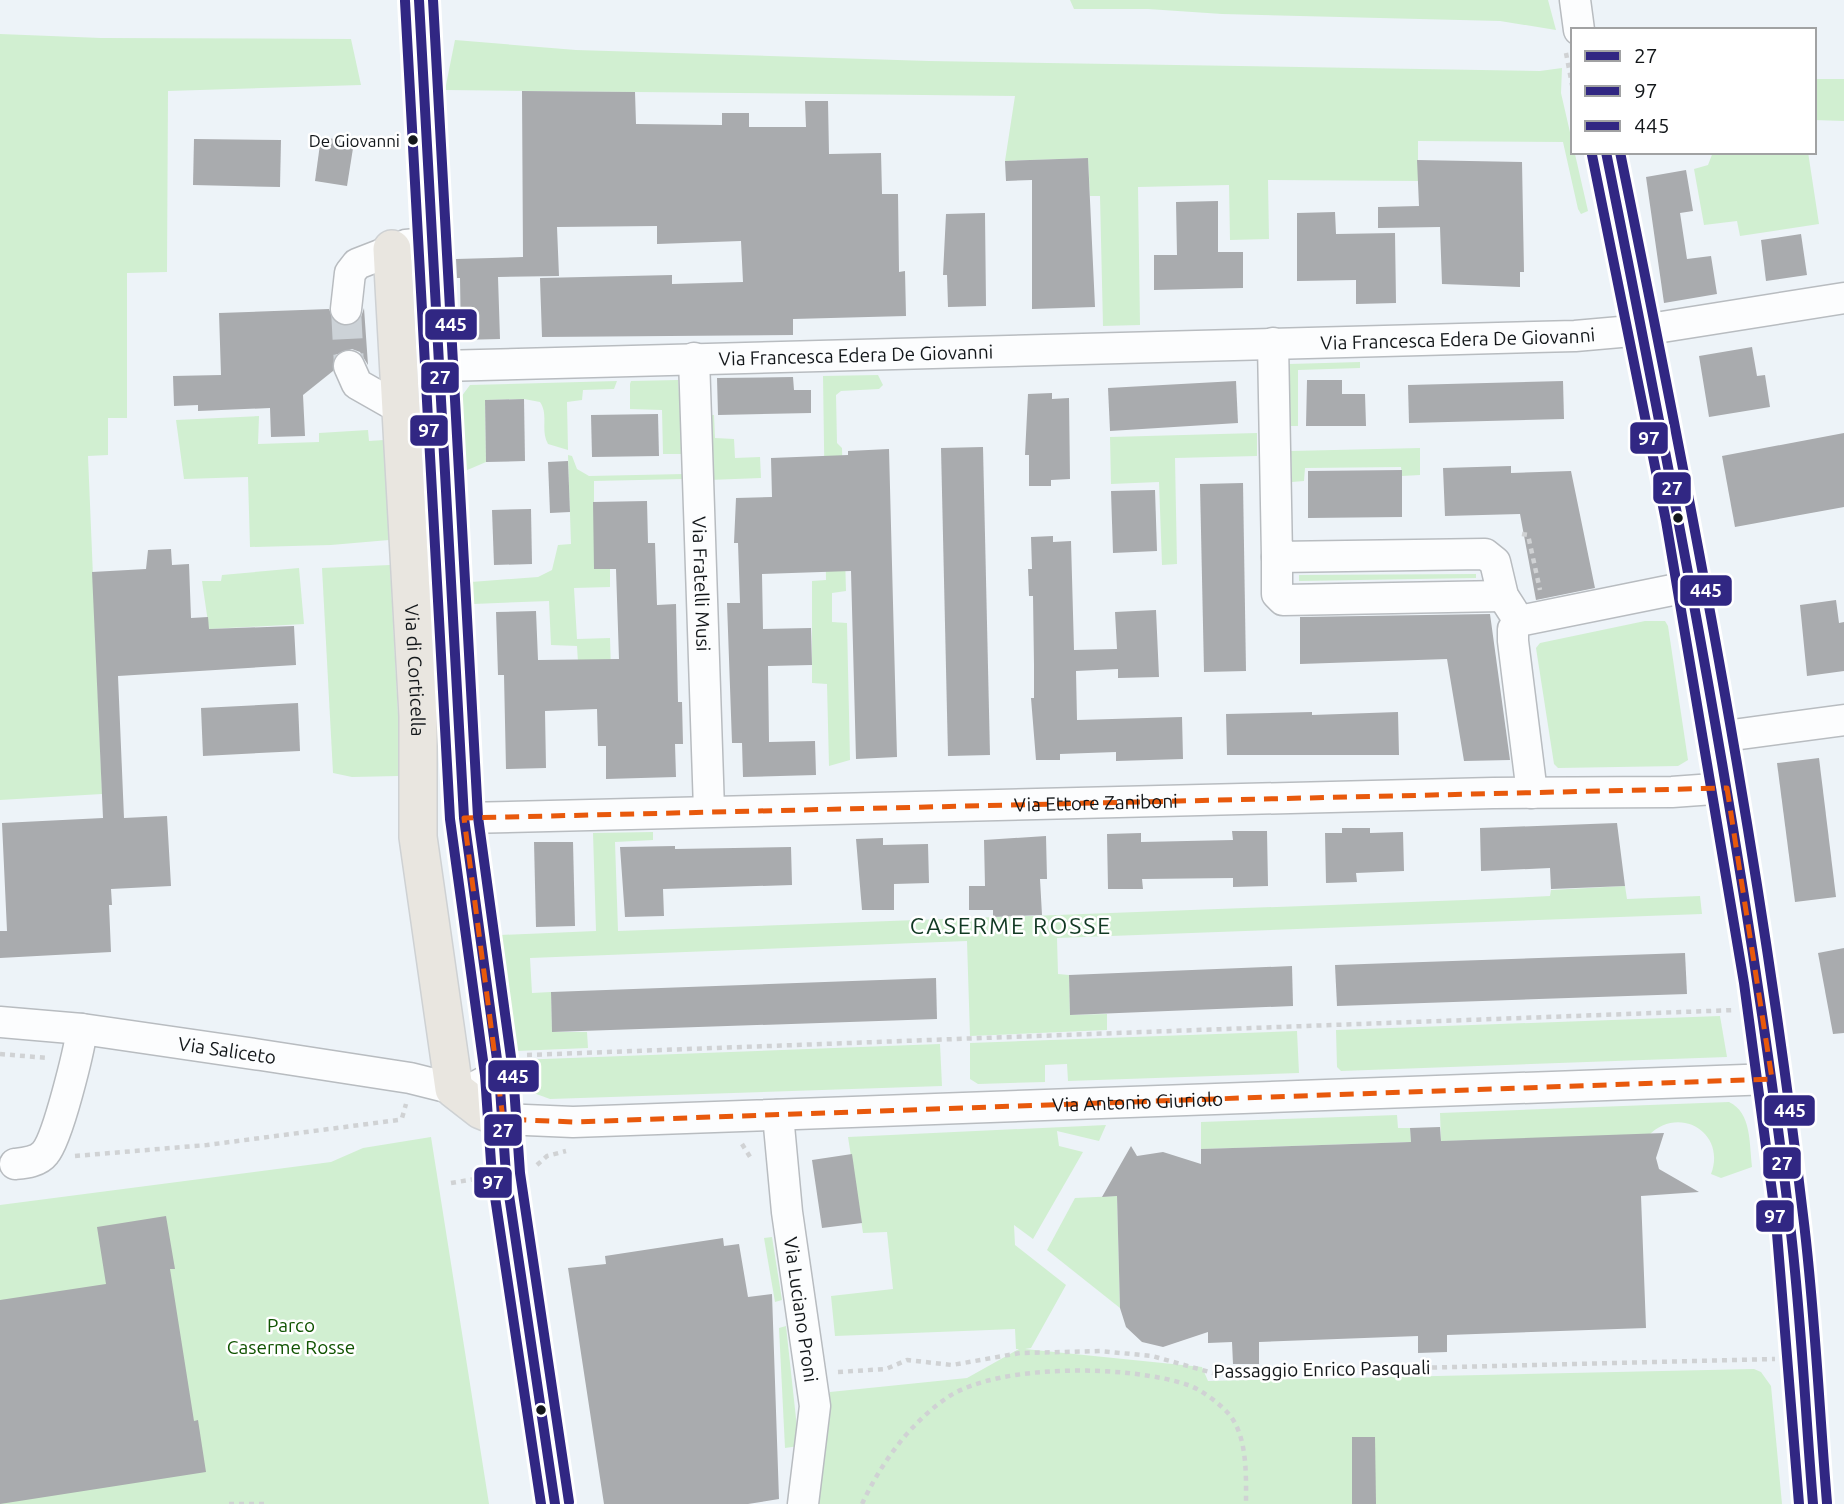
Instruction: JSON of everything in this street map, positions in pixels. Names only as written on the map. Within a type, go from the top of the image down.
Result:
[{"type":"main road","points":[[420,40],[464,818],[512,1065],[503,1119],[506,1175],[555,1504]]},
{"type":"main road","name":"Via di Corticella","points":[[392,249],[419,734],[418,837],[454,1089]]},
{"type":"main road","points":[[401,401],[414,374],[440,366]]},
{"type":"main road","points":[[454,1089],[473,1105],[503,1119]]},
{"type":"street","points":[[1575,0],[1579,28]]},
{"type":"street","points":[[1606,154],[1692,586],[1727,788],[1772,1079],[1790,1220],[1813,1504]]},
{"type":"street","points":[[346,309],[351,273],[358,264],[392,249],[416,244],[433,252]]},
{"type":"street","name":"Via Francesca Edera De Giovanni","points":[[440,366],[1575,336],[1643,330],[1844,298]]},
{"type":"street","points":[[1273,343],[1277,594],[1283,600],[1511,608],[1692,586]]},
{"type":"street","name":"Via Fratelli Musi","points":[[694,358],[709,810]]},
{"type":"street","points":[[349,366],[357,384],[401,401]]},
{"type":"street","points":[[1277,557],[1485,554],[1495,562],[1511,608],[1532,793]]},
{"type":"street","points":[[1718,737],[1844,720]]},
{"type":"street","name":"Via Ettore Zaniboni","points":[[464,818],[709,810],[1672,792],[1727,788]]},
{"type":"street","name":"Via Saliceto","points":[[0,1022],[82,1029],[410,1079],[454,1089]]},
{"type":"street","points":[[27,1161],[46,1152],[77,1065],[82,1029]]},
{"type":"street","points":[[454,1089],[475,1087],[512,1065]]},
{"type":"street","name":"Via Antonio Giuriolo","points":[[503,1119],[573,1122],[1772,1079]]},
{"type":"street","name":"Via Luciano Proni","points":[[778,1115],[788,1212],[815,1406],[803,1504]]},
{"type":"path","points":[[1569,68],[1571,79]]},
{"type":"path","points":[[1522,534],[1528,535],[1542,601]]},
{"type":"path","points":[[512,1065],[1738,1010]]},
{"type":"path","points":[[0,1054],[55,1059]]},
{"type":"path","points":[[27,1161],[207,1144],[398,1120],[404,1114],[406,1102]]},
{"type":"path","name":"Passaggio Enrico Pasquali","points":[[830,1373],[886,1369],[908,1360],[952,1365],[1020,1353],[1100,1351],[1152,1356],[1213,1373],[1779,1358]]},
{"type":"path","points":[[862,1504],[877,1472],[917,1423],[949,1396],[986,1381],[1038,1372],[1130,1373],[1190,1385],[1229,1413],[1247,1455],[1246,1504]]},
{"type":"path","points":[[229,1504],[265,1504]]},
{"type":"highlighted area","points":[[1727,788],[1772,1079],[573,1122],[503,1119],[464,818]]},
{"type":"green space","points":[[1070,0],[1548,0],[1556,30],[1500,21],[1074,9]]},
{"type":"green space","points":[[0,34],[101,38],[351,39],[361,85],[168,91],[167,272],[127,273],[127,418],[108,418],[108,455],[88,456],[102,794],[0,800]]},
{"type":"green space","points":[[455,40],[576,50],[929,61],[1540,71],[1562,68],[1561,93],[1571,137],[1571,154],[1575,154],[1588,211],[1581,214],[1578,209],[1563,142],[1418,141],[1418,181],[1268,180],[1269,239],[1230,240],[1229,185],[1138,187],[1140,325],[1103,326],[1100,196],[1090,196],[1088,158],[1005,161],[1015,96],[445,90]]},
{"type":"green space","points":[[1816,79],[1844,79],[1844,121],[1816,120]]},
{"type":"green space","points":[[1712,154],[1808,154],[1819,224],[1740,236],[1737,221],[1704,225],[1694,169],[1708,165]]},
{"type":"green space","points":[[1360,362],[1360,368],[1298,370],[1298,426],[1290,426],[1289,364]]},
{"type":"green space","points":[[878,375],[883,385],[879,389],[841,391],[836,395],[837,443],[842,448],[846,591],[832,593],[832,622],[847,623],[850,760],[829,766],[827,684],[812,683],[812,581],[826,580],[823,376]]},
{"type":"green space","points":[[678,380],[683,454],[663,454],[662,410],[630,409],[630,384],[631,381]]},
{"type":"green space","points":[[617,381],[614,389],[583,390],[582,400],[567,402],[568,450],[548,444],[540,402],[524,399],[485,400],[486,462],[465,471],[461,397],[470,385]]},
{"type":"green space","points":[[706,415],[714,415],[715,438],[734,439],[735,458],[760,457],[761,478],[709,480]]},
{"type":"green space","points":[[259,416],[258,444],[319,442],[319,433],[368,430],[369,441],[384,440],[389,540],[250,547],[248,477],[184,479],[176,420]]},
{"type":"green space","points":[[1257,433],[1257,456],[1175,458],[1177,564],[1162,565],[1159,482],[1111,484],[1110,437]]},
{"type":"green space","points":[[1420,448],[1420,475],[1402,476],[1401,467],[1305,468],[1304,481],[1292,482],[1291,451]]},
{"type":"green space","points":[[568,455],[572,456],[577,469],[589,476],[684,474],[684,479],[594,481],[594,569],[610,569],[610,587],[574,588],[577,639],[610,638],[611,671],[578,662],[577,646],[551,645],[549,601],[473,604],[471,582],[538,577],[552,570],[558,545],[571,544]]},
{"type":"green space","points":[[390,565],[400,752],[398,776],[352,777],[333,773],[322,568]]},
{"type":"green space","points":[[299,568],[304,624],[209,629],[202,581],[221,581],[222,575]]},
{"type":"green space","points":[[1476,574],[1476,578],[1299,581],[1299,575]]},
{"type":"green space","points":[[1645,621],[1665,621],[1668,626],[1688,760],[1678,766],[1558,768],[1554,764],[1536,648],[1540,643]]},
{"type":"green space","points":[[653,832],[653,840],[615,842],[618,931],[1465,900],[1550,896],[1551,890],[1625,886],[1627,899],[1700,896],[1702,914],[1057,938],[1058,974],[1069,975],[1070,1015],[1107,1014],[1107,1030],[970,1036],[967,941],[530,958],[532,993],[551,992],[552,1032],[587,1032],[588,1048],[516,1051],[500,935],[596,931],[593,833]]},
{"type":"green space","points":[[1720,1016],[1727,1057],[1341,1071],[1337,1067],[1336,1030]]},
{"type":"green space","points":[[1297,1031],[1299,1073],[1068,1081],[1067,1064],[1045,1065],[1045,1082],[978,1084],[970,1079],[970,1043]]},
{"type":"green space","points":[[940,1044],[942,1086],[550,1099],[528,1091],[519,1076],[517,1060]]},
{"type":"green space","points":[[1729,1102],[1746,1121],[1752,1167],[1721,1178],[1711,1174],[1714,1159],[1712,1146],[1706,1135],[1697,1127],[1685,1123],[1660,1127],[1648,1136],[1441,1141],[1440,1113]]},
{"type":"green space","points":[[1397,1115],[1398,1128],[1410,1128],[1411,1142],[1201,1149],[1201,1122]]},
{"type":"green space","points":[[1106,1125],[1099,1141],[1057,1131],[1059,1146],[1083,1152],[1033,1239],[1014,1225],[1015,1245],[1066,1285],[1031,1348],[1025,1349],[1202,1367],[1208,1381],[1754,1369],[1761,1372],[1771,1386],[1782,1504],[817,1504],[830,1392],[967,1378],[1019,1349],[1016,1349],[1015,1329],[835,1336],[831,1296],[893,1289],[887,1232],[863,1233],[848,1137]]},
{"type":"green space","name":"Parco Caserme Rosse","points":[[431,1137],[489,1504],[0,1504],[0,1205],[331,1162],[363,1148]]},
{"type":"green space","points":[[1117,1196],[1120,1308],[1047,1250],[1075,1198]]},
{"type":"green space","points":[[772,1237],[782,1300],[775,1302],[764,1238]]},
{"type":"green space","points":[[786,1326],[799,1446],[785,1448],[779,1328]]},
{"type":"building","points":[[522,91],[635,92],[636,124],[722,125],[722,113],[749,113],[749,127],[806,127],[805,101],[828,101],[829,154],[881,153],[882,194],[898,194],[899,272],[905,271],[906,316],[793,319],[793,335],[542,337],[540,278],[672,275],[672,284],[743,282],[741,241],[657,244],[657,226],[557,227],[559,276],[498,277],[500,339],[461,340],[460,278],[457,278],[456,259],[523,257]]},
{"type":"building","points":[[321,137],[354,142],[347,186],[315,181]]},
{"type":"building","points":[[194,139],[281,140],[280,187],[193,185]]},
{"type":"building","points":[[1088,158],[1095,307],[1032,309],[1032,180],[1006,181],[1005,161]]},
{"type":"building","points":[[1417,160],[1522,162],[1524,272],[1520,272],[1520,287],[1442,284],[1440,227],[1378,228],[1378,207],[1419,206]]},
{"type":"building","points":[[1686,170],[1693,211],[1680,213],[1687,259],[1711,256],[1717,294],[1664,303],[1646,177]]},
{"type":"building","points":[[1218,201],[1218,252],[1243,252],[1243,288],[1154,290],[1154,255],[1177,255],[1176,202]]},
{"type":"building","points":[[1335,212],[1336,234],[1395,233],[1396,303],[1356,304],[1356,280],[1297,281],[1297,213]]},
{"type":"building","points":[[985,213],[986,306],[948,307],[947,275],[943,275],[946,214]]},
{"type":"building","points":[[1801,234],[1807,275],[1766,281],[1761,240]]},
{"type":"building","points":[[364,308],[368,365],[360,352],[352,349],[335,355],[333,371],[303,395],[305,436],[271,437],[270,408],[198,411],[198,405],[174,406],[173,376],[221,375],[219,313],[329,309],[335,323],[345,326],[360,320]]},
{"type":"building","points":[[1752,347],[1757,376],[1765,375],[1770,407],[1709,417],[1699,356]]},
{"type":"building","points":[[793,377],[794,390],[811,390],[811,413],[718,415],[717,378]]},
{"type":"building","points":[[1307,380],[1342,380],[1342,394],[1365,394],[1366,426],[1306,426]]},
{"type":"building","points":[[1236,381],[1238,423],[1110,431],[1108,388]]},
{"type":"building","points":[[1563,381],[1564,419],[1409,423],[1408,385]]},
{"type":"building","points":[[1052,393],[1052,399],[1069,398],[1070,479],[1051,480],[1051,486],[1029,486],[1029,455],[1025,455],[1028,394]]},
{"type":"building","points":[[524,399],[525,461],[486,462],[485,400]]},
{"type":"building","points":[[658,414],[659,456],[592,457],[591,415]]},
{"type":"building","points":[[1844,433],[1844,507],[1735,527],[1722,456]]},
{"type":"building","points":[[983,447],[990,755],[948,756],[941,448]]},
{"type":"building","points":[[889,449],[897,757],[856,759],[851,571],[762,574],[763,629],[811,628],[812,665],[768,666],[769,742],[815,741],[816,775],[743,777],[742,743],[732,743],[727,603],[740,603],[738,543],[734,543],[736,498],[772,497],[771,458],[848,455],[848,451]]},
{"type":"building","points":[[568,461],[570,512],[550,513],[548,462]]},
{"type":"building","points":[[1511,466],[1511,473],[1571,471],[1595,588],[1536,600],[1520,514],[1445,516],[1443,468]]},
{"type":"building","points":[[1402,470],[1402,517],[1308,518],[1308,471]]},
{"type":"building","points":[[1243,483],[1246,671],[1204,672],[1200,484]]},
{"type":"building","points":[[1155,490],[1157,551],[1113,553],[1111,491]]},
{"type":"building","points":[[647,501],[648,543],[655,543],[657,605],[676,604],[678,702],[682,702],[683,744],[675,744],[676,777],[606,779],[606,746],[598,746],[597,709],[545,711],[546,768],[506,769],[504,675],[498,675],[496,612],[536,611],[538,660],[619,659],[616,569],[594,569],[593,502]]},
{"type":"building","points":[[531,509],[532,564],[494,565],[492,510]]},
{"type":"building","points":[[1053,536],[1053,542],[1071,541],[1074,650],[1117,649],[1115,612],[1156,610],[1159,677],[1118,678],[1118,669],[1076,671],[1077,720],[1182,717],[1183,759],[1116,761],[1116,752],[1060,754],[1060,760],[1036,760],[1031,698],[1034,698],[1033,596],[1029,596],[1028,569],[1032,569],[1031,537]]},
{"type":"building","points":[[171,549],[172,565],[189,564],[191,618],[208,617],[209,629],[294,626],[296,665],[118,676],[124,818],[167,816],[171,886],[111,889],[111,952],[0,958],[0,931],[7,931],[2,823],[103,818],[92,572],[146,569],[148,550]]},
{"type":"building","points":[[1836,600],[1839,623],[1844,622],[1844,671],[1807,676],[1800,605]]},
{"type":"building","points":[[1490,614],[1510,760],[1464,761],[1447,659],[1300,664],[1300,617]]},
{"type":"building","points":[[298,703],[300,751],[203,756],[201,708]]},
{"type":"building","points":[[1312,712],[1312,715],[1398,712],[1399,755],[1227,755],[1226,714]]},
{"type":"building","points":[[1819,758],[1836,897],[1795,902],[1777,763]]},
{"type":"building","points":[[1617,823],[1625,886],[1551,889],[1550,868],[1481,871],[1480,828]]},
{"type":"building","points":[[1342,828],[1370,828],[1370,833],[1403,832],[1404,871],[1356,873],[1357,882],[1326,883],[1325,833],[1342,833]]},
{"type":"building","points":[[1232,831],[1267,831],[1268,886],[1233,887],[1233,878],[1142,879],[1143,889],[1108,889],[1107,834],[1141,833],[1141,842],[1233,840]]},
{"type":"building","points":[[1046,836],[1047,879],[1040,879],[1042,915],[993,917],[993,910],[969,910],[969,886],[985,886],[984,840]]},
{"type":"building","points":[[883,838],[883,845],[928,844],[929,883],[894,884],[894,910],[862,910],[856,839]]},
{"type":"building","points":[[534,842],[573,842],[575,926],[536,927]]},
{"type":"building","points":[[675,846],[675,849],[791,847],[792,885],[663,889],[664,916],[625,917],[620,847]]},
{"type":"building","points":[[1844,948],[1844,1033],[1833,1034],[1818,953]]},
{"type":"building","points":[[1685,953],[1687,994],[1337,1006],[1335,965]]},
{"type":"building","points":[[1292,966],[1293,1006],[1070,1015],[1069,975]]},
{"type":"building","points":[[936,978],[937,1019],[552,1032],[551,992]]},
{"type":"building","points":[[1440,1127],[1441,1141],[1664,1133],[1656,1158],[1659,1169],[1699,1192],[1641,1196],[1646,1328],[1447,1335],[1447,1352],[1418,1353],[1418,1336],[1259,1342],[1259,1364],[1233,1364],[1232,1342],[1208,1343],[1208,1332],[1163,1347],[1142,1342],[1126,1327],[1120,1308],[1117,1196],[1102,1197],[1131,1146],[1137,1156],[1163,1152],[1201,1164],[1201,1149],[1411,1142],[1410,1128]]},
{"type":"building","points":[[852,1154],[862,1223],[822,1228],[812,1160]]},
{"type":"building","points":[[166,1216],[175,1269],[170,1269],[194,1421],[198,1420],[206,1472],[0,1504],[0,1300],[106,1284],[97,1227]]},
{"type":"building","points":[[723,1238],[724,1246],[739,1244],[748,1297],[772,1294],[779,1499],[748,1504],[604,1504],[568,1268],[606,1264],[605,1256]]},
{"type":"building","points":[[1352,1437],[1375,1437],[1376,1504],[1352,1504]]},
{"type":"tunnel","points":[[419,0],[420,40]]},
{"type":"tunnel","points":[[346,309],[349,366]]},
{"type":"transit line","name":"27","points":[[419,0],[464,818],[499,1074],[506,1175],[555,1504]]},
{"type":"transit line","name":"445","points":[[433,0],[478,817],[513,1072],[520,1173],[569,1502]]},
{"type":"transit line","name":"97","points":[[405,1],[450,819],[485,1075],[492,1177],[541,1504]]},
{"type":"transit line","name":"27","points":[[1606,154],[1684,550],[1752,949],[1793,1252],[1813,1504]]},
{"type":"transit line","name":"445","points":[[1620,154],[1723,682],[1767,948],[1807,1251],[1827,1503]]},
{"type":"transit line","name":"97","points":[[1592,155],[1666,521],[1744,983],[1776,1221],[1799,1504]]},
{"type":"place","name":"De Giovanni","points":[[413,140]]},
{"type":"district","name":"CASERME ROSSE","points":[[1011,925]]}]
